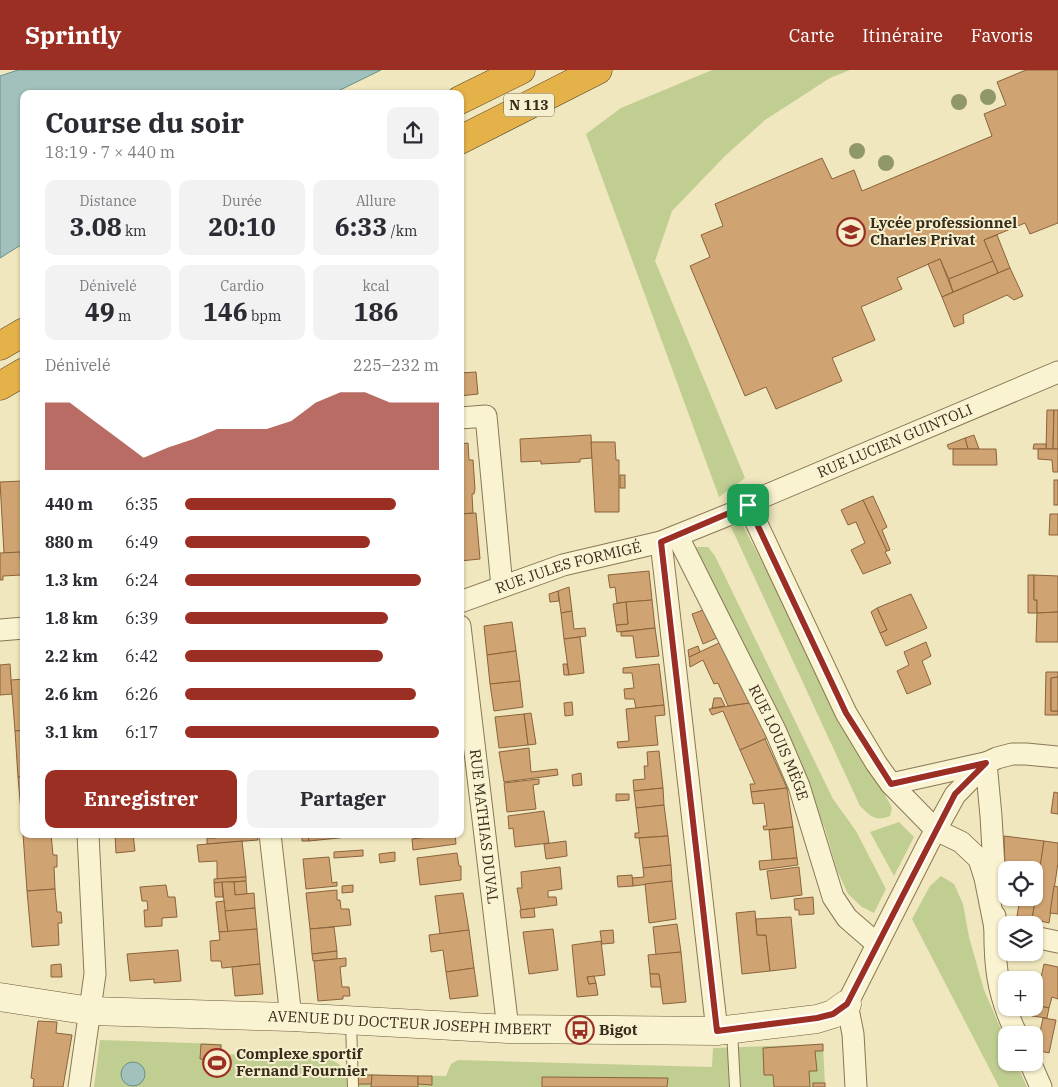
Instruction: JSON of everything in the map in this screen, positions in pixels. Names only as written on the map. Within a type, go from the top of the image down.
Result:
[{"type":"highway","name":"N 113","points":[[464,98],[521,70]]},
{"type":"highway","name":"N 113","points":[[464,138],[598,70]]},
{"type":"highway","points":[[0,346],[20,334]]},
{"type":"highway","points":[[0,386],[20,374]]},
{"type":"street","name":"RUE LUCIEN GUINTOLI","points":[[740,509],[1058,372]]},
{"type":"street","points":[[464,418],[486,416],[502,587]]},
{"type":"street","name":"RUE JULES FORMIGÉ","points":[[464,601],[563,565],[669,540],[740,509]]},
{"type":"street","points":[[740,509],[846,713],[891,784],[936,830],[961,842],[979,859],[998,923]]},
{"type":"street","points":[[669,540],[724,1031]]},
{"type":"street","name":"RUE LOUIS MÈGE","points":[[669,540],[788,759],[799,786],[833,897],[847,918],[877,944]]},
{"type":"street","points":[[0,630],[20,628]]},
{"type":"street","name":"RUE MATHIAS DUVAL","points":[[464,660],[508,1029]]},
{"type":"street","points":[[891,784],[986,763],[1012,754],[1058,757]]},
{"type":"street","points":[[856,1087],[854,1034],[847,1004],[955,794],[986,763]]},
{"type":"street","points":[[986,763],[999,916]]},
{"type":"street","points":[[79,1087],[95,974],[88,838]]},
{"type":"street","points":[[270,838],[290,1017]]},
{"type":"street","points":[[1043,939],[1058,942]]},
{"type":"street","points":[[998,952],[996,973],[1005,1009],[1013,1026]]},
{"type":"street","name":"AVENUE DU DOCTEUR JOSEPH IMBERT","points":[[0,998],[91,1011],[290,1017],[508,1029],[724,1031],[817,1018],[833,1014],[847,1004]]},
{"type":"street","points":[[1034,1071],[1041,1087]]},
{"type":"lane","points":[[352,1020],[353,1087]]},
{"type":"lane","points":[[724,1031],[735,1087]]},
{"type":"green space","points":[[712,70],[850,70],[830,78],[765,120],[725,156],[672,211],[655,261],[745,478],[719,497],[586,134],[621,108]]},
{"type":"green space","points":[[742,524],[892,808],[890,816],[885,818],[874,817],[860,806],[731,527]]},
{"type":"green space","points":[[696,547],[708,547],[715,556],[833,799],[856,831],[886,889],[874,913],[862,907],[848,894],[837,870],[825,829],[807,785],[692,550]]},
{"type":"green space","points":[[899,822],[914,837],[894,876],[870,832]]},
{"type":"green space","points":[[941,876],[954,884],[963,904],[969,937],[984,990],[1000,1026],[998,1026],[998,1071],[1020,1071],[1027,1087],[999,1087],[912,919],[930,886]]},
{"type":"green space","name":"Complexe sportif Fernand Fournier","points":[[100,1040],[222,1044],[222,1054],[327,1057],[340,1065],[345,1074],[446,1076],[451,1064],[458,1060],[712,1067],[713,1048],[823,1044],[825,1087],[94,1087]]},
{"type":"water","points":[[18,70],[381,70],[340,90],[20,90],[20,246],[0,258],[0,76]]},
{"type":"water","points":[[133,1062],[142,1065],[145,1074],[142,1083],[133,1086],[124,1083],[121,1074],[124,1065]]},
{"type":"building","points":[[1026,70],[1058,70],[1058,223],[1030,234],[1025,223],[984,240],[993,261],[949,279],[940,259],[897,278],[902,289],[861,307],[875,340],[832,358],[842,381],[776,409],[766,387],[745,396],[690,266],[710,257],[701,235],[723,226],[715,204],[822,158],[832,179],[854,170],[862,191],[992,136],[984,114],[1006,105],[997,82]]},
{"type":"building","points":[[997,235],[1010,268],[998,273],[984,240]]},
{"type":"building","points":[[940,259],[953,292],[942,297],[928,264]]},
{"type":"building","points":[[993,261],[998,273],[953,292],[949,279]]},
{"type":"building","points":[[1010,268],[1023,296],[1014,300],[1007,295],[963,315],[964,323],[954,327],[942,297]]},
{"type":"building","points":[[476,372],[478,394],[464,396],[464,373]]},
{"type":"building","points":[[1047,410],[1054,410],[1053,449],[1046,449]]},
{"type":"building","points":[[1054,410],[1058,410],[1058,449],[1053,449]]},
{"type":"building","points":[[591,435],[592,458],[580,459],[580,462],[541,464],[541,461],[521,462],[520,439]]},
{"type":"building","points":[[974,435],[979,449],[968,449],[965,438]]},
{"type":"building","points":[[965,438],[968,449],[949,449],[947,445]]},
{"type":"building","points":[[591,442],[615,442],[616,460],[619,460],[619,512],[595,512]]},
{"type":"building","points":[[468,443],[469,460],[473,460],[475,489],[474,494],[472,494],[473,513],[464,514],[464,444]]},
{"type":"building","points":[[1034,444],[1046,444],[1046,449],[1033,449]]},
{"type":"building","points":[[953,449],[996,449],[997,465],[953,465]]},
{"type":"building","points":[[1038,449],[1058,449],[1058,472],[1053,472],[1052,460],[1038,459]]},
{"type":"building","points":[[620,475],[625,475],[625,488],[620,488]]},
{"type":"building","points":[[1054,480],[1058,480],[1058,505],[1054,505]]},
{"type":"building","points":[[20,481],[20,552],[4,553],[0,482]]},
{"type":"building","points":[[873,496],[887,527],[882,530],[890,550],[887,551],[863,500]]},
{"type":"building","points":[[863,500],[891,563],[863,574],[851,550],[865,543],[856,522],[848,525],[841,510]]},
{"type":"building","points":[[476,513],[480,559],[464,561],[464,514]]},
{"type":"building","points":[[1050,514],[1058,514],[1058,535],[1049,535]]},
{"type":"building","points":[[20,552],[20,575],[3,576],[3,580],[0,580],[0,553]]},
{"type":"building","points":[[649,571],[652,600],[617,603],[615,587],[610,588],[608,575]]},
{"type":"building","points":[[1028,575],[1034,575],[1034,600],[1037,600],[1037,613],[1028,613]]},
{"type":"building","points":[[1034,575],[1058,576],[1058,612],[1037,613],[1037,600],[1034,600]]},
{"type":"building","points":[[569,587],[572,611],[561,613],[558,591]]},
{"type":"building","points":[[558,591],[559,601],[550,602],[549,594]]},
{"type":"building","points":[[911,594],[927,628],[886,646],[880,633],[887,630],[877,608]]},
{"type":"building","points":[[652,600],[655,628],[617,632],[616,625],[628,624],[626,602]]},
{"type":"building","points":[[626,602],[628,624],[616,625],[613,604]]},
{"type":"building","points":[[877,608],[887,630],[880,633],[871,612]]},
{"type":"building","points":[[703,610],[719,637],[703,644],[692,614]]},
{"type":"building","points":[[572,611],[574,629],[585,628],[586,636],[564,639],[561,613]]},
{"type":"building","points":[[1058,612],[1058,642],[1036,642],[1037,613]]},
{"type":"building","points":[[512,622],[516,651],[487,655],[484,626]]},
{"type":"building","points":[[655,628],[659,656],[636,658],[633,636],[621,636],[621,632]]},
{"type":"building","points":[[580,637],[584,673],[569,675],[564,639]]},
{"type":"building","points":[[721,642],[750,703],[728,706],[718,683],[714,684],[703,660],[690,667],[689,657]]},
{"type":"building","points":[[926,642],[931,656],[922,661],[931,684],[907,694],[897,671],[909,665],[904,652]]},
{"type":"building","points":[[698,646],[700,652],[689,657],[688,650]]},
{"type":"building","points":[[516,651],[520,681],[490,684],[487,655]]},
{"type":"building","points":[[10,664],[12,694],[0,695],[0,665]]},
{"type":"building","points":[[563,664],[567,664],[569,675],[564,675]]},
{"type":"building","points":[[659,664],[664,705],[636,708],[634,699],[625,699],[624,689],[634,688],[632,673],[623,673],[623,668]]},
{"type":"building","points":[[1046,672],[1058,672],[1058,677],[1051,678],[1051,711],[1058,711],[1058,715],[1045,715]]},
{"type":"building","points":[[1058,677],[1058,711],[1051,711],[1051,678]]},
{"type":"building","points":[[20,679],[20,730],[15,731],[11,680]]},
{"type":"building","points":[[520,681],[523,707],[494,711],[490,684]]},
{"type":"building","points":[[714,698],[721,698],[725,706],[712,708]]},
{"type":"building","points":[[572,702],[573,715],[565,716],[564,703]]},
{"type":"building","points":[[750,703],[767,738],[740,750],[723,711],[712,715],[709,709]]},
{"type":"building","points":[[664,705],[665,715],[655,716],[658,745],[618,748],[617,742],[629,741],[626,709]]},
{"type":"building","points":[[531,713],[536,744],[528,745],[524,714]]},
{"type":"building","points":[[524,714],[528,745],[499,748],[495,717]]},
{"type":"building","points":[[20,730],[20,777],[18,777],[15,731]]},
{"type":"building","points":[[765,739],[787,788],[751,792],[750,784],[755,784],[740,750]]},
{"type":"building","points":[[529,748],[531,772],[557,769],[558,775],[504,782],[499,752]]},
{"type":"building","points":[[659,751],[663,788],[634,791],[633,780],[645,779],[644,766],[648,766],[647,752]]},
{"type":"building","points":[[581,773],[582,785],[573,786],[572,775]]},
{"type":"building","points":[[18,777],[20,777],[20,800]]},
{"type":"building","points":[[539,779],[539,784],[533,785],[536,809],[507,812],[504,783]]},
{"type":"building","points":[[663,788],[664,805],[636,808],[634,791]]},
{"type":"building","points":[[787,788],[793,827],[764,830],[763,826],[767,826],[764,803],[753,804],[751,792]]},
{"type":"building","points":[[1054,792],[1058,793],[1058,814],[1051,813]]},
{"type":"building","points":[[616,794],[629,794],[629,800],[616,801]]},
{"type":"building","points":[[664,805],[668,836],[635,838],[635,833],[639,833],[636,808]]},
{"type":"building","points":[[544,811],[549,843],[515,847],[513,828],[509,829],[508,816]]},
{"type":"building","points":[[793,827],[797,858],[772,860],[769,830]]},
{"type":"building","points":[[668,836],[671,865],[643,868],[639,838]]},
{"type":"building","points":[[1004,836],[1044,841],[1041,861],[1005,861]]},
{"type":"building","points":[[23,838],[51,838],[53,855],[57,855],[57,867],[54,867],[55,889],[27,891]]},
{"type":"building","points":[[115,838],[133,838],[135,851],[116,853]]},
{"type":"building","points":[[207,838],[258,838],[258,840],[207,844]]},
{"type":"building","points":[[302,838],[309,838],[309,841],[302,841]]},
{"type":"building","points":[[309,838],[338,838],[309,841]]},
{"type":"building","points":[[455,838],[456,844],[413,850],[412,839]]},
{"type":"building","points":[[242,841],[246,877],[217,879],[217,861],[199,862],[197,845]]},
{"type":"building","points":[[566,841],[567,856],[546,859],[544,844]]},
{"type":"building","points":[[1044,841],[1058,843],[1058,863],[1049,923],[1043,922],[1043,916],[1032,916],[1034,906],[1043,906],[1043,861],[1041,861]]},
{"type":"building","points":[[363,850],[363,856],[334,858],[334,852]]},
{"type":"building","points":[[395,852],[395,861],[380,863],[379,854]]},
{"type":"building","points":[[457,853],[459,866],[461,866],[461,880],[420,885],[417,858]]},
{"type":"building","points":[[329,857],[332,883],[337,882],[337,886],[306,889],[303,859]]},
{"type":"building","points":[[797,858],[798,865],[760,870],[759,861]]},
{"type":"building","points":[[671,865],[672,881],[633,886],[632,878],[644,877],[643,868]]},
{"type":"building","points":[[560,867],[562,889],[548,891],[548,897],[556,897],[557,905],[521,910],[517,888],[522,888],[521,872]]},
{"type":"building","points":[[799,867],[802,895],[771,899],[767,871]]},
{"type":"building","points":[[632,875],[633,886],[618,887],[617,876]]},
{"type":"building","points":[[246,877],[246,881],[214,883],[214,879]]},
{"type":"building","points":[[246,881],[247,894],[235,895],[234,882]]},
{"type":"building","points":[[672,881],[676,919],[649,923],[645,884]]},
{"type":"building","points":[[222,882],[223,897],[215,897],[214,883]]},
{"type":"building","points":[[222,882],[234,882],[235,895],[254,893],[255,908],[225,911]]},
{"type":"building","points":[[166,885],[168,897],[175,897],[177,917],[162,918],[162,926],[145,927],[144,910],[148,910],[147,901],[142,901],[140,887]]},
{"type":"building","points":[[353,885],[353,892],[342,893],[342,886]]},
{"type":"building","points":[[1054,886],[1058,887],[1058,914],[1050,913]]},
{"type":"building","points":[[55,889],[57,912],[61,912],[62,923],[58,923],[59,945],[32,947],[27,891]]},
{"type":"building","points":[[337,890],[337,900],[340,900],[341,909],[349,909],[351,925],[310,929],[306,893]]},
{"type":"building","points":[[463,893],[469,930],[440,934],[435,896]]},
{"type":"building","points":[[813,897],[814,914],[799,915],[799,910],[795,910],[794,899]]},
{"type":"building","points":[[224,901],[228,932],[219,932],[216,902]]},
{"type":"building","points":[[1019,906],[1034,906],[1032,916],[1017,916]]},
{"type":"building","points":[[255,908],[257,929],[228,932],[225,911]]},
{"type":"building","points":[[534,908],[535,917],[521,918],[520,910]]},
{"type":"building","points":[[755,911],[757,935],[766,935],[770,971],[742,974],[736,913]]},
{"type":"building","points":[[791,917],[796,968],[770,971],[766,935],[757,935],[756,919]]},
{"type":"building","points":[[677,924],[681,952],[656,955],[653,927]]},
{"type":"building","points":[[334,927],[337,951],[312,954],[310,929]]},
{"type":"building","points":[[257,929],[260,964],[222,968],[221,961],[211,961],[210,941],[220,940],[219,932]]},
{"type":"building","points":[[553,929],[558,970],[529,974],[523,932]]},
{"type":"building","points":[[469,930],[474,968],[446,972],[443,950],[431,952],[429,935]]},
{"type":"building","points":[[613,930],[614,943],[602,944],[600,931]]},
{"type":"building","points":[[601,941],[605,975],[587,977],[589,984],[596,983],[598,995],[577,997],[572,945]]},
{"type":"building","points":[[178,950],[181,981],[154,983],[154,979],[130,981],[127,954]]},
{"type":"building","points":[[337,951],[337,959],[313,961],[312,954]]},
{"type":"building","points":[[681,952],[686,1002],[663,1004],[659,974],[650,974],[648,955]]},
{"type":"building","points":[[346,958],[346,966],[340,967],[342,987],[349,987],[350,996],[343,996],[343,999],[318,1001],[314,961]]},
{"type":"building","points":[[61,964],[62,977],[51,977],[51,965]]},
{"type":"building","points":[[260,964],[263,994],[235,996],[232,967]]},
{"type":"building","points":[[1044,964],[1058,967],[1058,999],[1052,997],[1049,1008],[1043,1007]]},
{"type":"building","points":[[474,968],[478,996],[450,999],[446,972]]},
{"type":"building","points":[[650,974],[659,974],[661,987],[651,987]]},
{"type":"building","points":[[594,976],[596,983],[589,984],[587,977]]},
{"type":"building","points":[[1043,1007],[1049,1008],[1047,1018],[1032,1016],[1043,1016]]},
{"type":"building","points":[[1043,1018],[1056,1020],[1049,1053],[1043,1052],[1043,1026],[1041,1026]]},
{"type":"building","points":[[38,1021],[57,1022],[56,1033],[72,1035],[63,1087],[33,1087],[34,1079],[31,1078]]},
{"type":"building","points":[[201,1044],[221,1045],[220,1060],[200,1059]]},
{"type":"building","points":[[823,1044],[823,1051],[815,1051],[817,1071],[809,1071],[810,1087],[774,1087],[773,1075],[764,1075],[763,1048]]},
{"type":"building","points":[[358,1075],[372,1075],[372,1084],[358,1084]]},
{"type":"building","points":[[372,1075],[418,1076],[418,1087],[371,1087]]},
{"type":"building","points":[[418,1076],[432,1076],[432,1085],[418,1084]]},
{"type":"building","points":[[542,1077],[668,1078],[667,1087],[542,1087]]},
{"type":"building","points":[[813,1083],[825,1083],[825,1087],[813,1087]]},
{"type":"place","name":"Lycée professionnel Charles Privat","points":[[851,232]]},
{"type":"place","name":"Bigot","points":[[580,1030]]},
{"type":"place","name":"Complexe sportif Fernand Fournier","points":[[217,1063]]},
{"type":"route","points":[[748,505],[846,713],[891,784],[986,763],[955,794],[847,1004],[833,1014],[817,1018],[717,1031],[661,542],[678,537],[748,505]]}]
